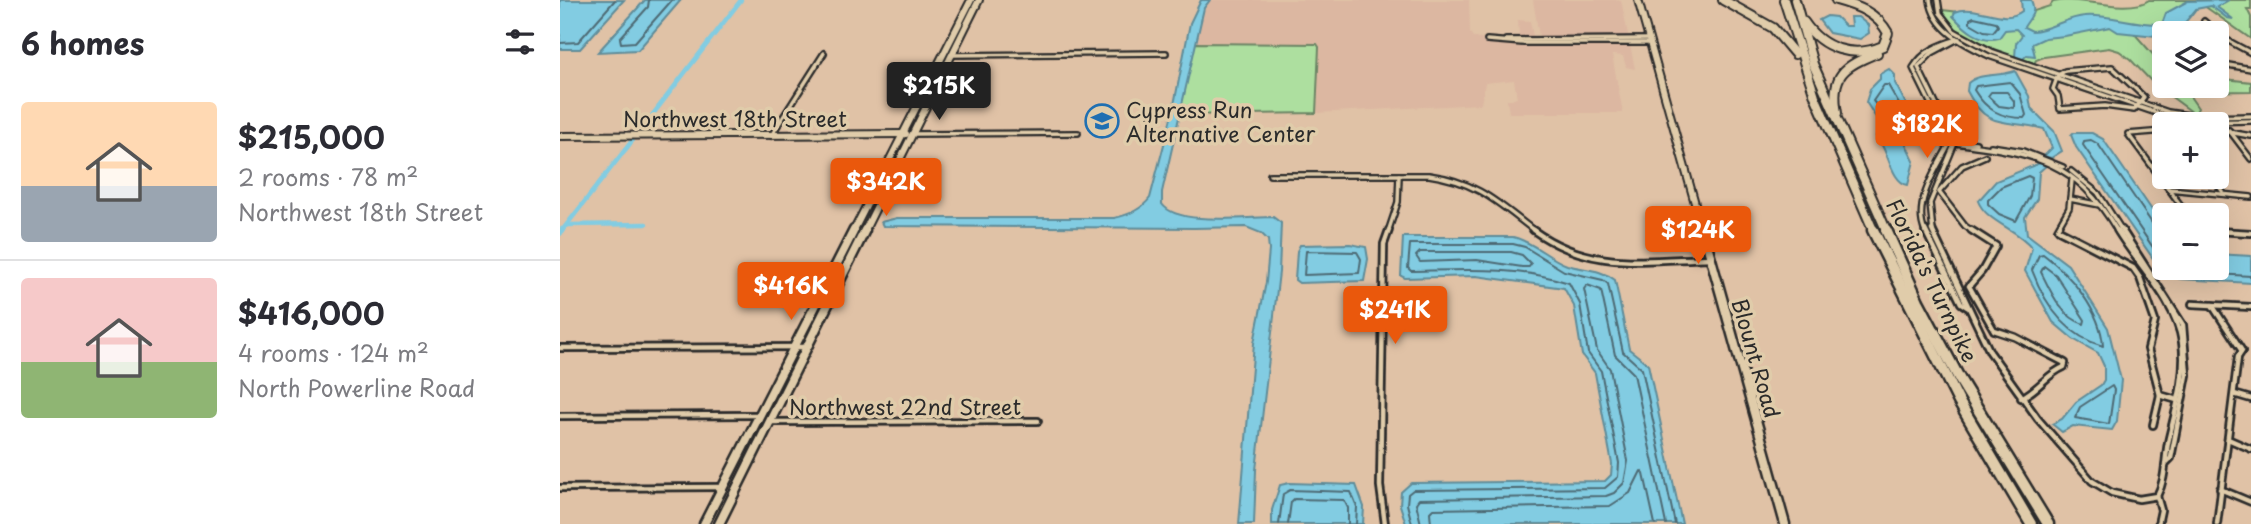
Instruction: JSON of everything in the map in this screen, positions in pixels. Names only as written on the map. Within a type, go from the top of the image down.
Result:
[{"type":"highway","points":[[1723,0],[1776,28],[1789,42],[1807,74]]},
{"type":"highway","name":"Florida's Turnpike","points":[[1784,0],[1807,74],[1906,303],[1947,383],[2031,524]]},
{"type":"highway","points":[[1796,3],[1810,32],[1823,43],[1859,52],[1883,46],[1888,33],[1882,22],[1862,8],[1836,0]]},
{"type":"highway","points":[[1841,128],[1833,93],[1835,82],[1848,67],[1889,46],[1893,37],[1882,16],[1847,0]]},
{"type":"highway","name":"Florida's Turnpike","points":[[1796,3],[1814,64],[1918,300],[1960,380],[2048,524]]},
{"type":"main road","points":[[704,524],[971,0]]},
{"type":"main road","points":[[719,524],[979,0]]},
{"type":"main road","name":"Blount Road","points":[[1638,0],[1784,524]]},
{"type":"main road","points":[[947,47],[952,55]]},
{"type":"main road","points":[[943,54],[948,62]]},
{"type":"main road","name":"Northwest 18th Street","points":[[560,136],[913,134]]},
{"type":"main road","points":[[862,237],[858,232],[868,212],[865,208]]},
{"type":"main road","points":[[730,473],[732,484],[737,488]]},
{"type":"street","points":[[1930,0],[1939,22],[1961,39],[1990,55],[2188,121],[2251,119]]},
{"type":"street","points":[[1938,0],[1937,5],[1945,21],[1961,39]]},
{"type":"street","points":[[1952,141],[1922,198],[1920,214],[1923,227],[1961,303],[1967,308],[1990,352],[2021,398],[2092,481],[2112,493],[2125,496],[2139,499],[2157,496],[2163,487],[2166,463],[2171,458],[2179,401],[2188,372],[2188,345],[2183,325],[2102,204],[2084,184],[2052,163],[2038,158],[1952,141],[1923,92],[1913,68],[1925,53],[1961,39]]},
{"type":"street","points":[[1487,40],[1649,41],[1502,43],[1487,40]]},
{"type":"street","points":[[2229,41],[2251,52]]},
{"type":"street","points":[[770,136],[824,53]]},
{"type":"street","points":[[952,55],[1166,53]]},
{"type":"street","points":[[2229,65],[2251,69]]},
{"type":"street","points":[[2112,67],[2144,97],[2138,106],[2134,110],[2105,106],[2060,109],[2058,96],[2053,89],[2057,77],[2065,71],[2112,67]]},
{"type":"street","points":[[2229,130],[2251,136]]},
{"type":"street","points":[[2229,130],[2251,159]]},
{"type":"street","points":[[2152,132],[2128,134],[2152,166]]},
{"type":"street","name":"Northwest 18th Street","points":[[913,134],[1077,133]]},
{"type":"street","points":[[1985,156],[1962,166],[1939,192],[1965,226],[1996,246],[1982,271],[1969,286],[1994,330],[2015,337],[2064,363],[2064,367],[2050,371],[2033,394],[2021,398]]},
{"type":"street","points":[[1270,175],[1436,175],[1467,182],[1492,195],[1556,245],[1584,257],[1711,258]]},
{"type":"street","points":[[1385,524],[1380,493],[1384,244],[1387,227],[1398,202],[1399,175]]},
{"type":"street","points":[[1936,175],[1947,180]]},
{"type":"street","points":[[1936,175],[1929,214],[1931,227],[1968,303],[1967,308]]},
{"type":"street","points":[[2072,180],[2069,208],[2056,229],[2133,268],[2140,278],[2155,321],[2148,349],[2160,395],[2153,425]]},
{"type":"street","points":[[2169,189],[2251,197]]},
{"type":"street","points":[[2169,189],[2179,203]]},
{"type":"street","points":[[2221,189],[2224,193]]},
{"type":"street","points":[[2070,200],[2102,204]]},
{"type":"street","points":[[2229,232],[2251,233]]},
{"type":"street","points":[[2140,278],[2151,277]]},
{"type":"street","points":[[2192,304],[2251,307]]},
{"type":"street","points":[[2212,305],[2242,351],[2251,354]]},
{"type":"street","points":[[1967,308],[1980,306]]},
{"type":"street","points":[[560,348],[807,347]]},
{"type":"street","points":[[2217,524],[2238,357],[2242,351]]},
{"type":"street","points":[[2234,394],[2251,399]]},
{"type":"street","points":[[2160,395],[2179,401]]},
{"type":"street","points":[[560,416],[759,415]]},
{"type":"street","name":"Northwest 22nd Street","points":[[771,422],[1038,421]]},
{"type":"street","points":[[2228,439],[2251,449]]},
{"type":"street","points":[[560,488],[722,487]]},
{"type":"street","points":[[2220,489],[2251,502]]},
{"type":"street","points":[[2157,496],[2161,510],[2158,524]]},
{"type":"shaded area","points":[[1210,0],[1469,0],[1470,33],[1474,38],[1519,37],[1518,20],[1530,21],[1533,36],[1539,36],[1533,0],[1621,0],[1635,69],[1626,67],[1623,56],[1612,55],[1623,113],[1509,113],[1507,100],[1517,98],[1514,80],[1485,83],[1481,104],[1316,113],[1317,45],[1195,43],[1204,8]]},
{"type":"green space","points":[[2065,0],[2120,6],[2141,4],[2149,0],[2251,0],[2251,9],[2247,9],[2251,17],[2251,39],[2200,3],[2180,21],[2152,21],[2152,30],[2132,31],[2152,53],[2152,82],[2130,59],[2109,48],[2044,57],[2036,60],[2034,64],[1995,51],[1958,31],[1942,10],[2012,18],[2050,6],[2053,2]]},
{"type":"green space","points":[[1195,43],[1317,44],[1316,113],[1178,115]]},
{"type":"green space","points":[[2229,79],[2251,82],[2251,91],[2229,91]]},
{"type":"green space","points":[[2173,98],[2191,98],[2198,108],[2196,112]]},
{"type":"water","points":[[560,0],[624,0],[580,49],[560,49]]},
{"type":"water","points":[[645,0],[681,0],[638,50],[598,52]]},
{"type":"water","points":[[1201,0],[1210,0],[1204,8],[1162,192],[1162,204],[1170,211],[1197,218],[1273,217],[1281,223],[1279,272],[1256,470],[1254,524],[1239,524],[1254,343],[1266,282],[1269,250],[1268,240],[1261,233],[1246,227],[883,226],[881,222],[897,218],[1114,218],[1139,209],[1150,198],[1173,110],[1190,23]]},
{"type":"water","points":[[2021,0],[2031,0],[2032,15],[2024,27],[2032,31],[2085,16],[2152,24],[2152,36],[2118,32],[2110,27],[2045,38],[2032,44],[2035,56],[2027,55],[2022,60],[2015,57],[2016,43],[2022,35],[2016,29],[2005,30],[1999,38],[1979,37],[1953,16],[1955,12],[1963,10],[1998,16],[2015,15],[2022,11]]},
{"type":"water","points":[[2229,0],[2217,7],[2233,19],[2227,18],[2211,6],[2196,9],[2186,21],[2163,21],[2166,13],[2188,1]]},
{"type":"water","points":[[1827,16],[1836,17],[1845,26],[1851,26],[1850,17],[1858,17],[1868,25],[1869,33],[1860,39],[1829,33],[1819,20]]},
{"type":"water","points":[[1889,69],[1895,75],[1895,83],[1916,123],[1913,132],[1902,136],[1914,161],[1908,185],[1902,183],[1894,172],[1876,136],[1886,125],[1875,116],[1866,102],[1870,89],[1880,79],[1880,74]]},
{"type":"water","points":[[2015,71],[2029,96],[2031,108],[2054,131],[2062,151],[2051,158],[2044,156],[2052,148],[2044,129],[1991,119],[1975,104],[1967,91],[1968,83],[1973,80]]},
{"type":"water","points":[[2092,133],[2103,139],[2152,210],[2152,257],[2076,147],[2071,135]]},
{"type":"water","points":[[2042,162],[2048,164],[2039,172],[2037,199],[2025,217],[2027,234],[2068,265],[2108,328],[2121,380],[2117,421],[2112,430],[2073,426],[2062,432],[2052,424],[2062,419],[2076,402],[2101,385],[2104,380],[2104,366],[2098,353],[2073,339],[2053,322],[2025,271],[2032,248],[1988,215],[1978,201],[1996,181]]},
{"type":"water","points":[[1403,237],[1513,237],[1528,242],[1567,265],[1598,272],[1615,280],[1629,349],[1648,364],[1682,524],[1406,524],[1400,505],[1401,492],[1411,483],[1605,481],[1611,475],[1612,464],[1595,373],[1582,355],[1574,306],[1564,288],[1476,276],[1405,278],[1401,276]]},
{"type":"water","points":[[1350,244],[1366,247],[1368,259],[1364,281],[1299,283],[1295,280],[1297,251],[1300,245]]},
{"type":"water","points":[[2229,255],[2251,256],[2251,283],[2198,280],[2229,280]]},
{"type":"water","points":[[1280,485],[1356,485],[1364,507],[1363,524],[1272,524],[1272,510]]},
{"type":"waterway","points":[[640,131],[741,0]]},
{"type":"waterway","points":[[561,232],[632,141]]},
{"type":"waterway","points":[[567,225],[646,224]]},
{"type":"place","name":"Cypress Run Alternative Center","points":[[1102,121]]}]
